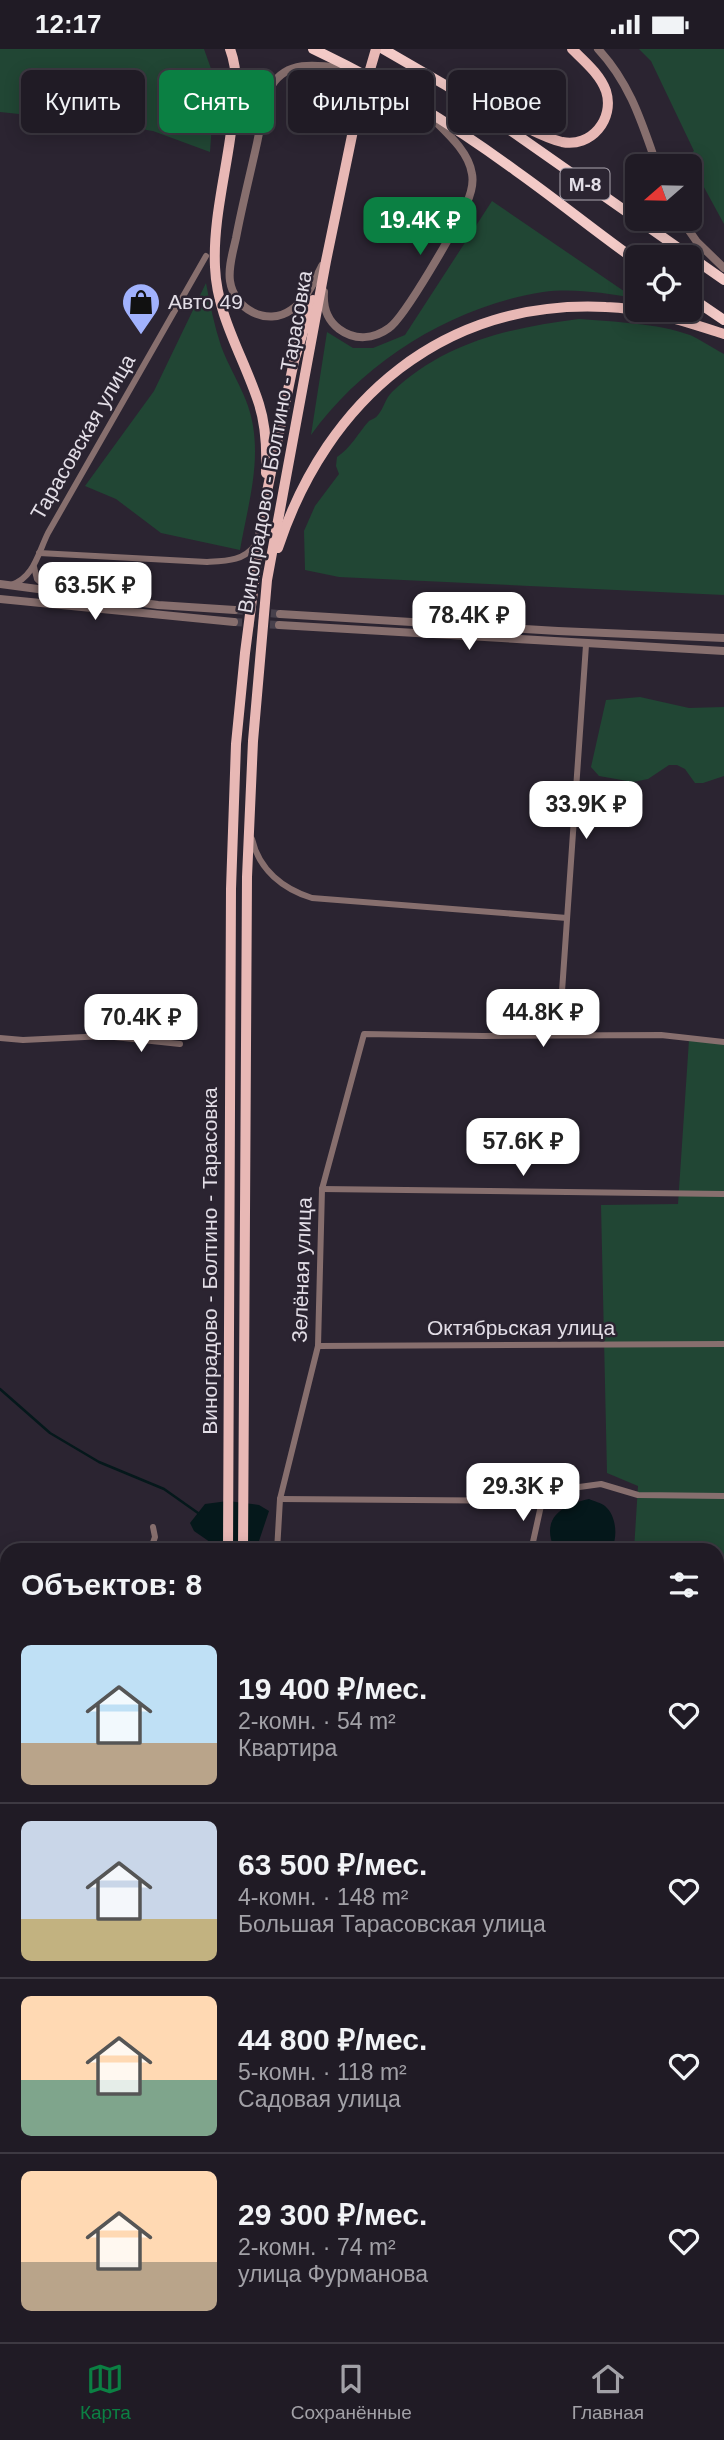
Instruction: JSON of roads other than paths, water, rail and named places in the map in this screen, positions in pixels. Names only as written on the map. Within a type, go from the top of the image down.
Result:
[{"type":"highway","name":"М-8","points":[[313,49],[358,70]]},
{"type":"highway","name":"М-8","points":[[383,49],[447,86],[724,280]]},
{"type":"highway","name":"М-8","points":[[434,116],[517,171],[625,252]]},
{"type":"highway","points":[[702,305],[724,320]]},
{"type":"main road","points":[[230,49],[236,75],[235,103],[216,229],[215,267],[219,302],[230,337],[260,405],[265,426],[267,449],[264,506]]},
{"type":"main road","points":[[326,261],[355,121],[376,49]]},
{"type":"main road","points":[[447,86],[550,138],[561,142],[578,141],[587,138],[605,120],[608,101],[607,93],[597,75],[572,49]]},
{"type":"main road","name":"Виноградово - Болтино - Тарасовка","points":[[228,1543],[231,903],[235,769],[245,653],[264,506],[294,361],[326,261]]},
{"type":"main road","name":"Виноградово - Болтино - Тарасовка","points":[[243,1543],[248,818],[267,580],[326,261]]},
{"type":"main road","points":[[267,580],[300,491],[328,440],[360,402],[397,370],[447,338],[509,315],[560,307],[607,307],[654,313],[724,334]]},
{"type":"street","points":[[598,49],[609,60],[628,89],[653,154]]},
{"type":"street","points":[[290,70],[299,66],[358,70]]},
{"type":"street","points":[[288,71],[272,85],[237,232],[230,270],[232,290],[243,307],[254,313],[263,316],[282,315],[296,306],[309,291],[326,261]]},
{"type":"street","points":[[326,261],[324,306],[338,328],[352,336],[368,337],[388,329],[399,319],[466,207],[472,182],[472,173],[464,154],[434,120]]},
{"type":"street","points":[[690,231],[724,268]]},
{"type":"street","name":"Тарасовская улица","points":[[34,564],[109,425],[206,256]]},
{"type":"street","points":[[39,553],[231,561],[245,557],[255,547],[260,536]]},
{"type":"street","points":[[4,585],[25,578],[34,564]]},
{"type":"street","points":[[34,564],[37,579],[50,590]]},
{"type":"street","points":[[4,585],[158,605],[235,610]]},
{"type":"street","points":[[0,599],[234,622]]},
{"type":"street","points":[[280,614],[724,638]]},
{"type":"street","points":[[279,625],[724,651]]},
{"type":"street","points":[[586,645],[559,1035],[661,1035],[724,1042]]},
{"type":"street","points":[[248,818],[260,861],[273,878],[294,892],[312,898],[567,918]]},
{"type":"street","name":"Зелёная улица","points":[[277,1543],[280,1499],[318,1346],[322,1189],[364,1034],[559,1035]]},
{"type":"street","points":[[0,1038],[23,1040],[106,1036],[180,1044]]},
{"type":"street","points":[[322,1189],[724,1194]]},
{"type":"street","name":"Октябрьская улица","points":[[318,1346],[724,1344]]},
{"type":"street","points":[[280,1499],[542,1501],[572,1489],[601,1484],[638,1495],[724,1496]]},
{"type":"street","points":[[533,1543],[542,1501]]},
{"type":"street","points":[[153,1527],[156,1537],[153,1543]]},
{"type":"waterway","points":[[0,1389],[50,1433],[99,1462],[164,1489],[198,1513]]},
{"type":"tunnel","points":[[235,610],[280,614]]},
{"type":"tunnel","points":[[234,622],[279,625]]},
{"type":"place","name":"Авто 49","points":[[141,336]]}]
